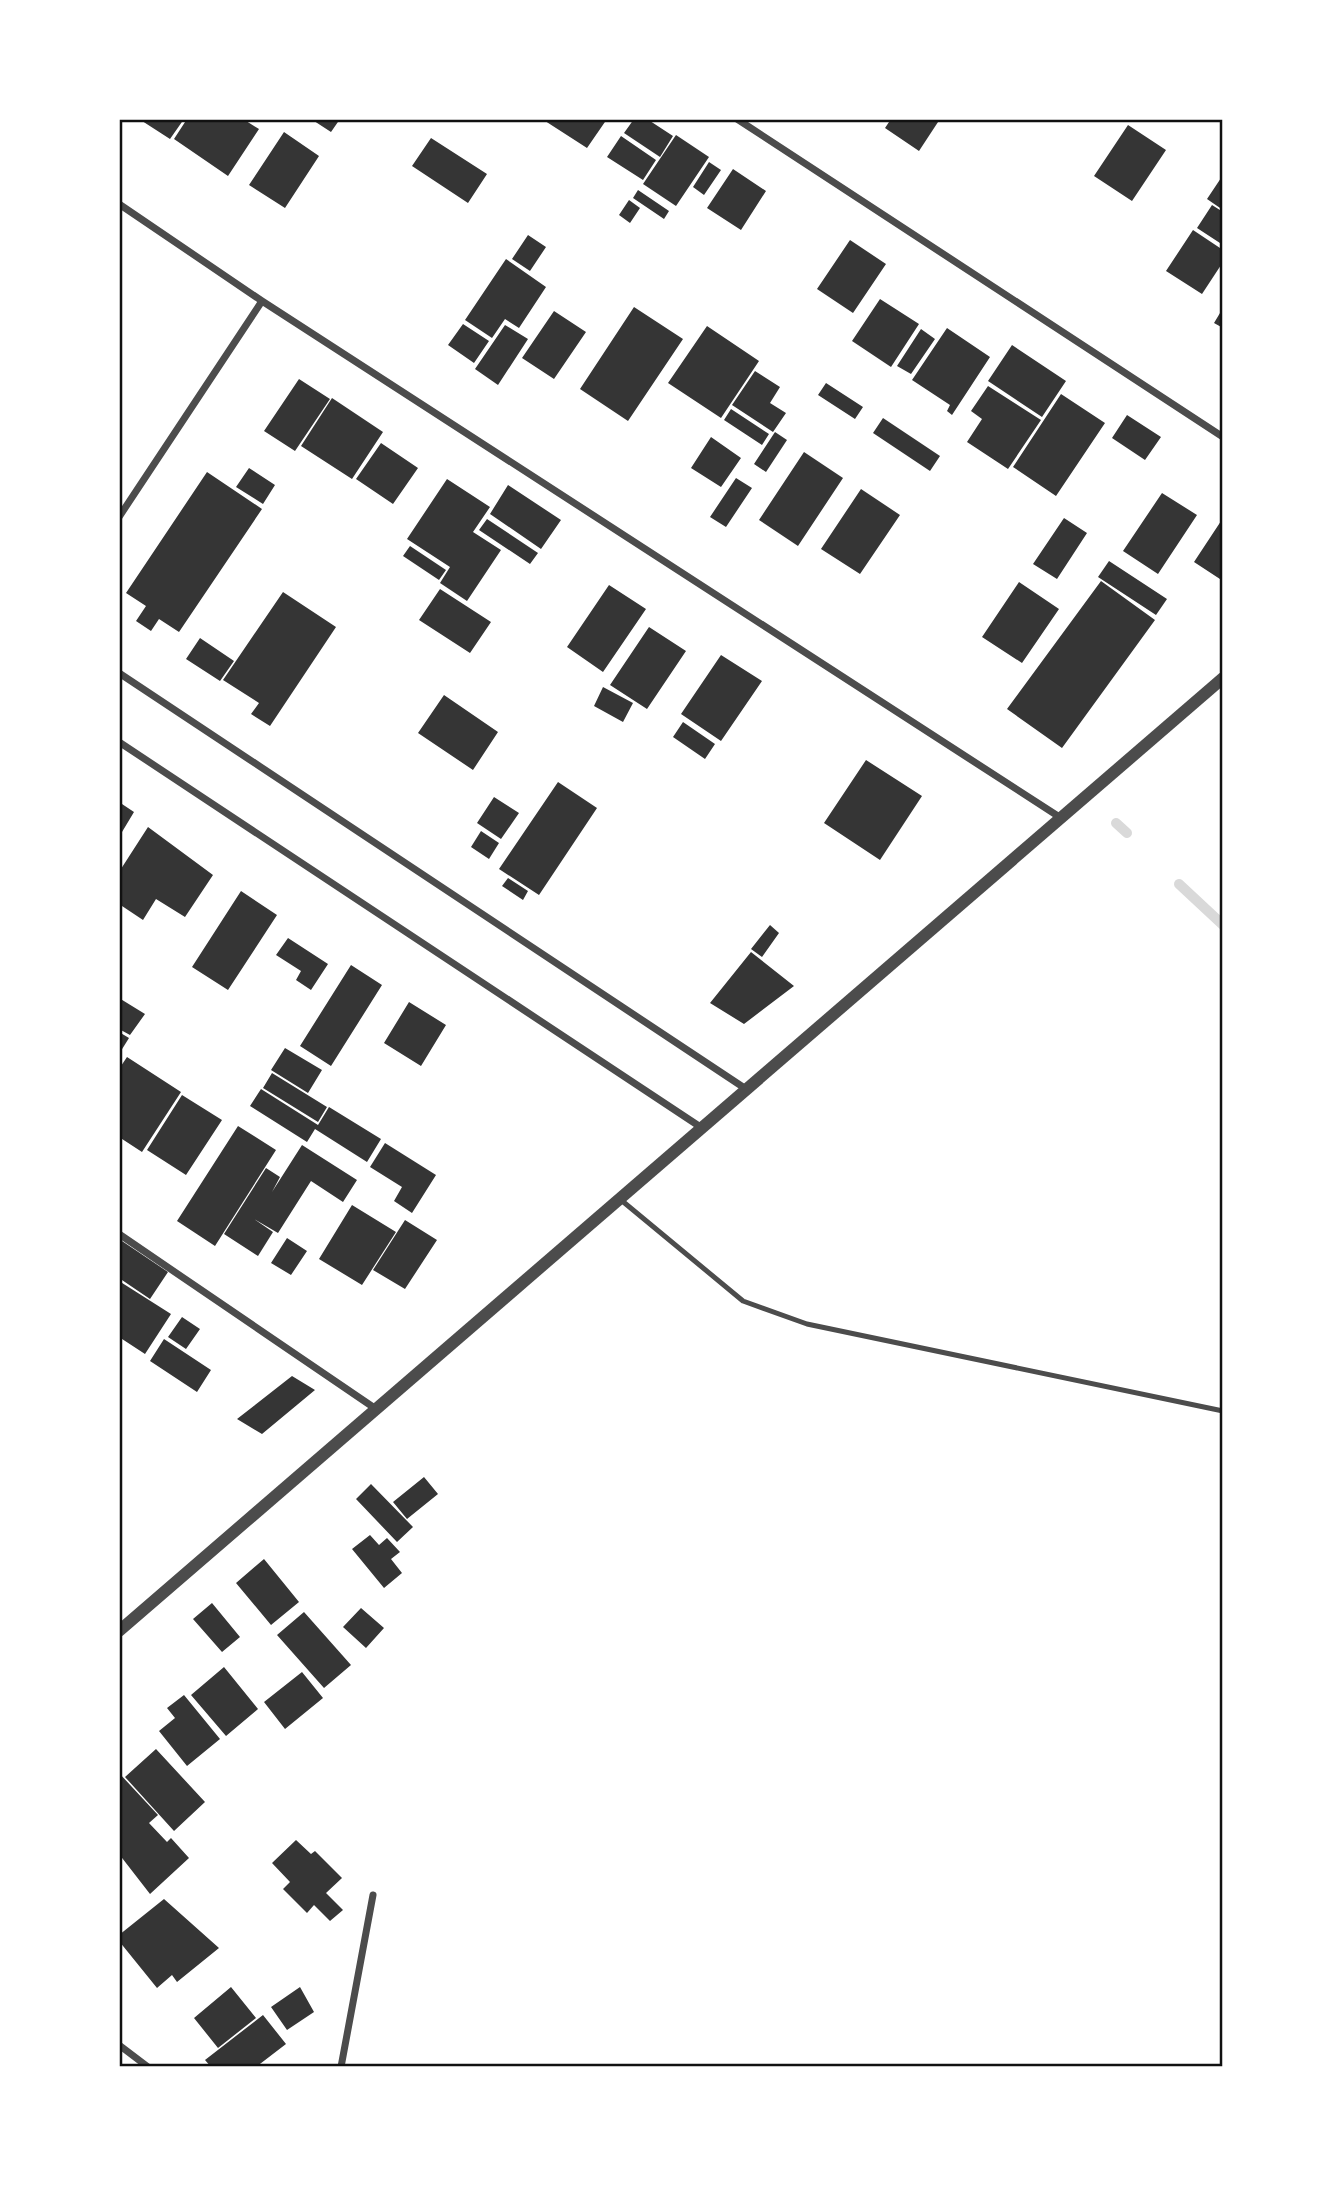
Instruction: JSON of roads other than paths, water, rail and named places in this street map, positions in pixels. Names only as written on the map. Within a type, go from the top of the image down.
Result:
[{"type":"street","points":[[737,119],[1223,437]]},
{"type":"street","points":[[119,204],[262,301],[1061,818]]},
{"type":"street","points":[[119,517],[262,301]]},
{"type":"street","points":[[119,673],[747,1090]]},
{"type":"street","points":[[119,1631],[1223,678]]},
{"type":"street","points":[[119,742],[702,1128]]},
{"type":"street","points":[[119,1234],[376,1409]]},
{"type":"street","points":[[341,2067],[373,1895]]},
{"type":"street","points":[[119,2045],[148,2067]]},
{"type":"lane","points":[[620,1199],[743,1301],[807,1324],[1223,1411]]},
{"type":"waterway","points":[[1116,823],[1127,833]]},
{"type":"waterway","points":[[1179,884],[1223,925]]}]
